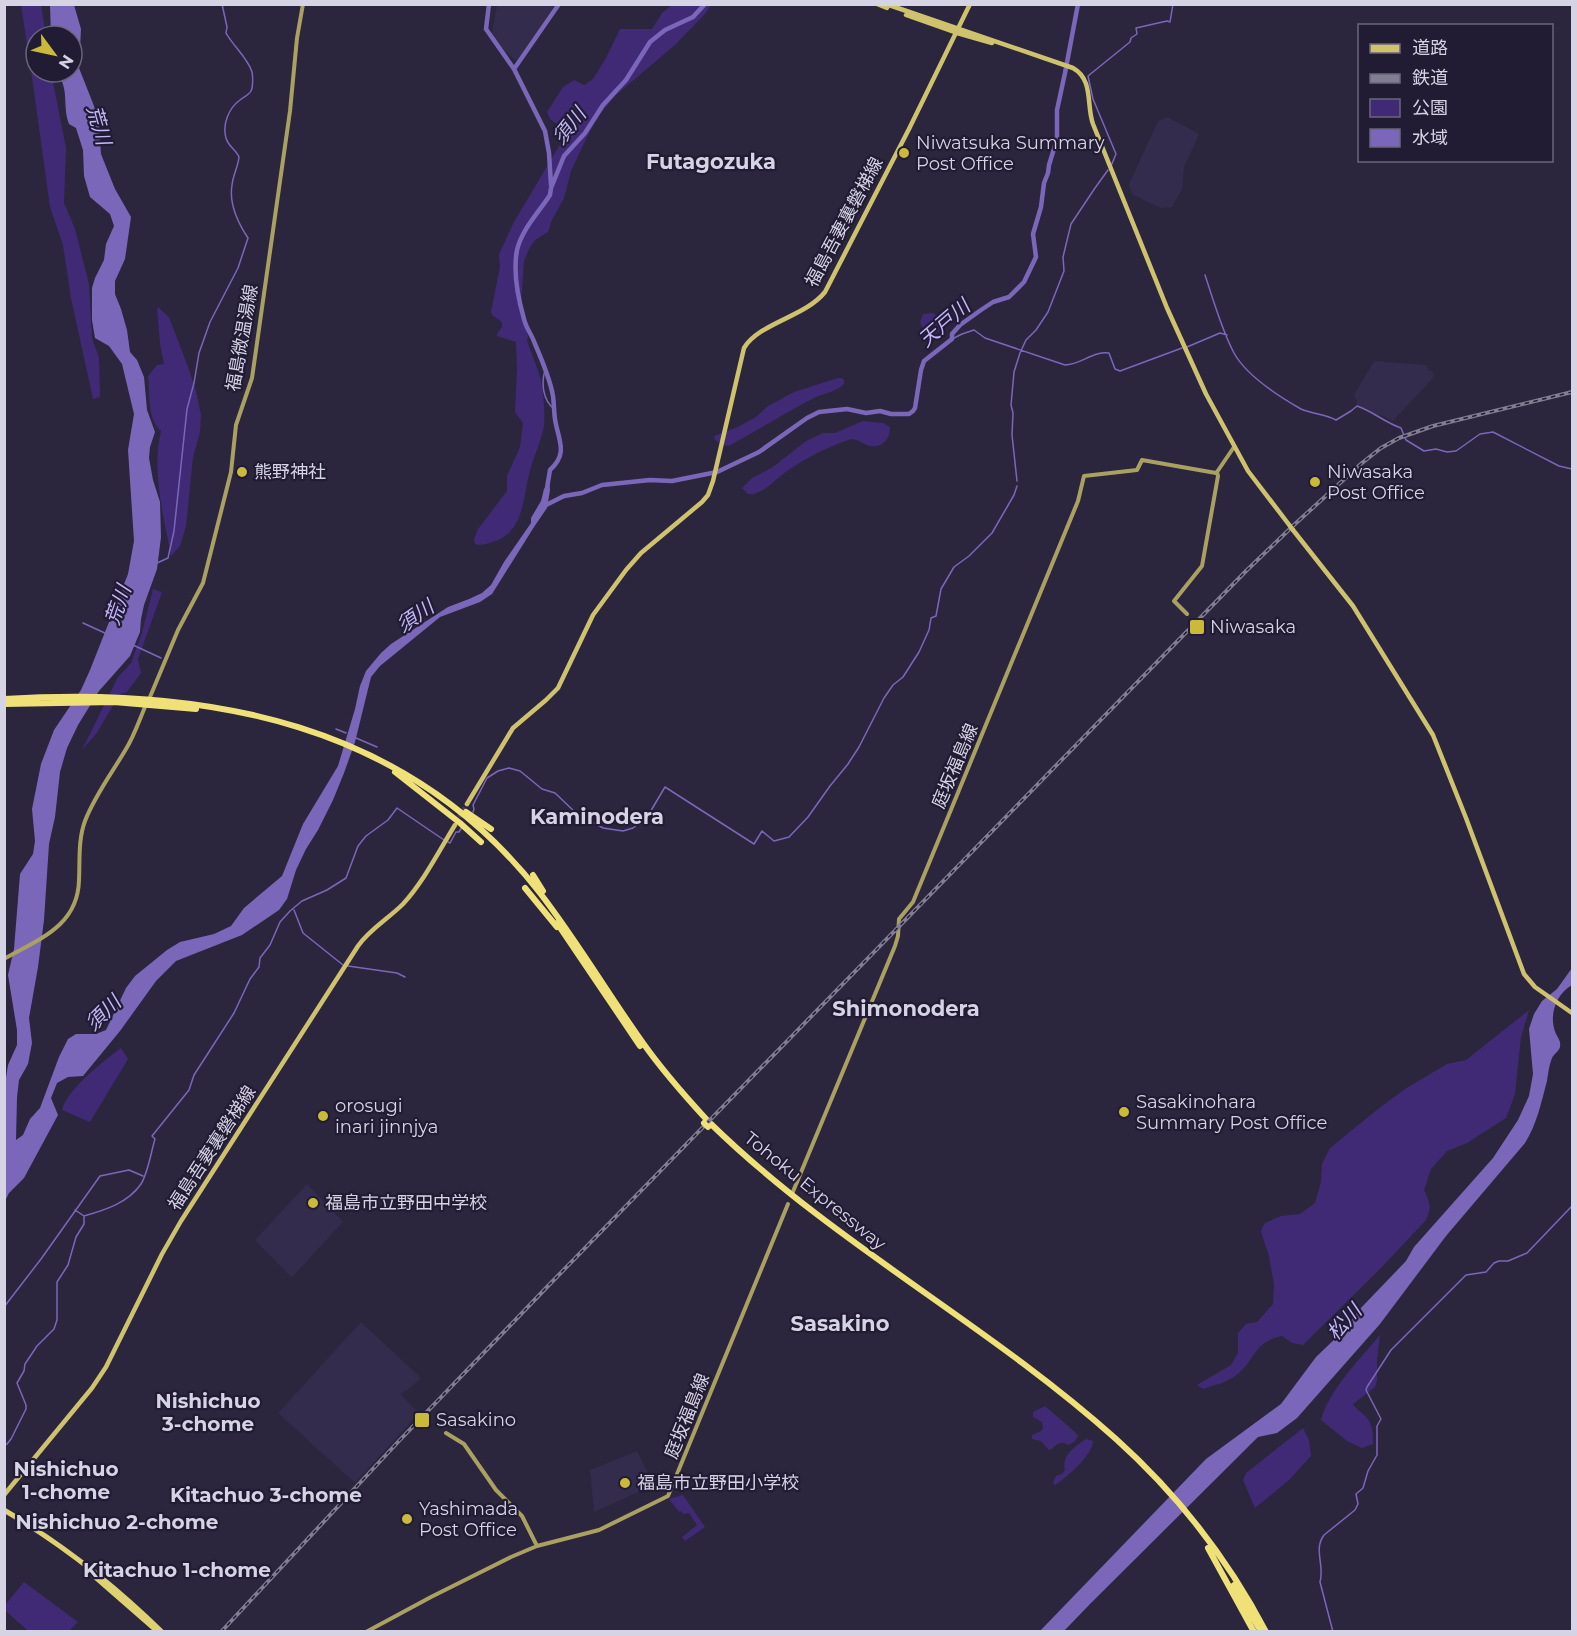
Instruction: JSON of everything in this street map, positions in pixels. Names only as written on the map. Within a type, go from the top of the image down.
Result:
[{"type":"highway","name":"Tohoku Expressway","points":[[4,701],[60,699],[188,703],[259,715],[303,728],[339,743],[396,771],[447,802],[496,844],[540,893],[643,1043],[708,1123],[789,1194],[865,1252],[1037,1374],[1095,1420],[1174,1499],[1224,1563],[1260,1629]]},
{"type":"highway","points":[[396,771],[428,786],[491,829]]},
{"type":"highway","points":[[396,771],[481,842]]},
{"type":"highway","points":[[533,875],[577,948]]},
{"type":"highway","points":[[525,888],[577,948]]},
{"type":"highway","points":[[4,1511],[84,1566],[157,1632]]},
{"type":"highway","points":[[4,1511],[84,1562],[129,1599],[162,1632]]},
{"type":"highway","name":"Tohoku Expressway","points":[[1199,1532],[1250,1612]]},
{"type":"highway","points":[[1250,1612],[1260,1629]]},
{"type":"main road","name":"福島微温湯線","points":[[150,697],[178,630],[203,583],[231,472],[236,424],[252,378],[303,4]]},
{"type":"main road","points":[[877,4],[957,31]]},
{"type":"main road","points":[[886,4],[989,43],[1073,68],[1087,82],[1090,116],[1186,351],[1234,447],[1248,471],[1353,606],[1433,735],[1521,969],[1532,984],[1572,1013]]},
{"type":"main road","name":"福島吾妻裏磐梯線","points":[[467,804],[513,728],[558,688],[593,615],[622,576],[641,553],[708,495],[744,348],[754,336],[809,306],[825,291],[916,115],[970,4]]},
{"type":"main road","points":[[1187,614],[1174,601],[1202,566],[1218,472],[1234,447]]},
{"type":"main road","name":"庭坂福島線","points":[[792,1194],[895,946],[899,919],[913,902],[1078,501],[1084,476],[1137,470],[1142,460],[1218,472]]},
{"type":"main road","points":[[4,958],[52,932],[74,906],[77,896],[80,846],[85,823],[104,784],[127,748],[146,707]]},
{"type":"main road","name":"福島吾妻裏磐梯線","points":[[4,1495],[99,1378],[162,1254],[206,1180],[358,946],[416,889],[455,825]]},
{"type":"main road","name":"庭坂福島線","points":[[366,1632],[460,1582],[537,1546],[598,1530],[670,1494],[788,1204]]},
{"type":"main road","points":[[446,1433],[464,1444],[496,1490],[522,1516],[537,1546]]},
{"type":"shaded area","points":[[497,5],[555,5],[517,61],[491,38]]},
{"type":"shaded area","points":[[1167,117],[1199,135],[1184,167],[1182,189],[1172,207],[1161,208],[1133,195],[1129,187],[1158,121]]},
{"type":"shaded area","points":[[1374,361],[1427,365],[1428,370],[1433,372],[1433,378],[1393,421],[1357,405],[1354,395]]},
{"type":"shaded area","points":[[307,1184],[343,1222],[291,1277],[255,1240]]},
{"type":"shaded area","points":[[361,1322],[421,1378],[400,1394],[419,1413],[355,1483],[278,1413]]},
{"type":"shaded area","points":[[637,1451],[654,1485],[594,1512],[590,1470]]},
{"type":"green space","points":[[21,5],[41,5],[44,24],[24,25]]},
{"type":"green space","points":[[672,5],[711,5],[676,44],[616,95],[601,113],[571,171],[564,198],[548,232],[535,240],[524,261],[521,303],[527,341],[542,387],[544,426],[516,524],[502,538],[486,544],[475,544],[474,539],[478,529],[507,491],[507,476],[520,447],[523,423],[515,412],[516,342],[497,336],[502,322],[491,312],[500,267],[499,254],[514,222],[574,121],[557,124],[550,119],[547,112],[563,87],[574,80],[584,85],[593,79],[620,29],[652,29],[662,13]]},
{"type":"green space","points":[[33,84],[53,84],[66,148],[64,203],[75,229],[89,284],[92,339],[99,357],[100,397],[93,399],[71,298],[63,245],[50,207]]},
{"type":"green space","points":[[157,308],[169,317],[196,391],[201,415],[200,432],[193,457],[186,526],[180,546],[171,556],[158,478],[157,462],[161,431],[153,420],[149,398],[148,376],[157,365],[164,364]]},
{"type":"green space","points":[[933,313],[945,321],[941,330],[932,335],[922,327],[920,322],[923,314]]},
{"type":"green space","points":[[838,378],[844,380],[841,387],[814,398],[729,446],[715,440],[714,436],[738,427],[756,417],[768,406],[794,392]]},
{"type":"green space","points":[[863,421],[883,423],[890,427],[885,442],[879,446],[870,446],[854,439],[848,440],[802,462],[763,490],[748,494],[742,488],[752,478],[773,467],[806,441],[823,433],[835,433]]},
{"type":"green space","points":[[153,589],[162,592],[138,659],[141,673],[127,692],[120,694],[96,734],[82,750],[118,677],[131,663],[142,633]]},
{"type":"green space","points":[[1529,1010],[1521,1037],[1515,1094],[1506,1118],[1467,1143],[1447,1151],[1431,1169],[1424,1190],[1430,1205],[1426,1220],[1303,1345],[1292,1343],[1282,1336],[1273,1339],[1261,1346],[1245,1367],[1231,1379],[1203,1389],[1197,1385],[1231,1365],[1238,1353],[1238,1333],[1246,1324],[1257,1322],[1273,1304],[1274,1285],[1269,1256],[1261,1232],[1262,1228],[1265,1223],[1281,1216],[1300,1214],[1315,1203],[1321,1182],[1322,1164],[1330,1148],[1405,1089],[1447,1064],[1466,1060]]},
{"type":"green space","points":[[121,1048],[128,1059],[90,1122],[62,1110],[78,1085]]},
{"type":"green space","points":[[1380,1335],[1375,1387],[1353,1404],[1367,1418],[1372,1428],[1373,1444],[1362,1448],[1347,1441],[1321,1420],[1338,1386]]},
{"type":"green space","points":[[1045,1406],[1075,1432],[1078,1436],[1075,1441],[1069,1445],[1060,1443],[1049,1450],[1041,1441],[1032,1439],[1032,1435],[1043,1428],[1042,1422],[1033,1417],[1033,1412]]},
{"type":"green space","points":[[1303,1428],[1309,1440],[1311,1456],[1289,1480],[1255,1508],[1243,1480],[1246,1473]]},
{"type":"green space","points":[[1086,1439],[1093,1441],[1089,1453],[1072,1472],[1055,1485],[1053,1483],[1056,1476],[1065,1470],[1067,1456],[1073,1448]]},
{"type":"green space","points":[[683,1495],[705,1527],[685,1541],[682,1537],[697,1525],[689,1513],[679,1512],[669,1499]]},
{"type":"green space","points":[[24,1582],[78,1622],[69,1631],[28,1631],[5,1610],[5,1605]]},
{"type":"water","points":[[50,5],[74,5],[80,24],[51,24]]},
{"type":"water","name":"荒川","points":[[84,81],[99,127],[101,154],[115,189],[131,217],[125,259],[115,281],[115,294],[127,330],[130,352],[137,360],[144,377],[147,410],[155,432],[149,458],[160,502],[161,537],[157,569],[144,605],[140,632],[130,656],[99,691],[78,725],[67,748],[60,772],[55,817],[49,844],[44,920],[29,1018],[32,1043],[28,1064],[19,1080],[16,1140],[23,1135],[30,1119],[40,1108],[68,1039],[76,1034],[96,1034],[106,1030],[126,988],[135,976],[180,942],[214,934],[231,926],[244,908],[282,876],[303,824],[338,766],[366,671],[391,644],[448,607],[482,593],[491,585],[531,523],[531,518],[549,481],[550,490],[547,508],[492,594],[480,602],[440,617],[380,666],[371,677],[355,742],[344,773],[333,800],[296,870],[287,899],[279,910],[242,935],[176,961],[156,981],[120,1031],[83,1076],[68,1077],[57,1083],[51,1098],[58,1115],[24,1178],[9,1193],[5,1201],[5,1084],[8,1065],[17,1045],[17,1030],[8,975],[14,949],[20,874],[33,854],[35,841],[32,809],[41,764],[54,730],[81,690],[90,670],[128,574],[134,541],[128,450],[134,414],[122,364],[109,346],[95,338],[92,320],[92,288],[104,260],[106,244],[114,226],[110,214],[90,197],[84,176],[83,150],[76,128],[69,124],[63,85],[84,84]]},
{"type":"water","points":[[1572,968],[1572,985],[1562,994],[1553,1013],[1554,1027],[1560,1047],[1551,1061],[1541,1105],[1529,1136],[1446,1236],[1380,1324],[1297,1418],[1277,1433],[1258,1437],[1064,1631],[1039,1632],[1206,1459],[1281,1404],[1316,1357],[1406,1261],[1414,1247],[1493,1158],[1518,1120],[1529,1096],[1533,1074],[1529,1029],[1534,1014],[1542,1001],[1557,989]]},
{"type":"waterway","points":[[157,563],[168,558],[174,531],[187,409],[199,353],[210,322],[238,268],[248,238],[233,206],[231,192],[239,157],[227,141],[225,127],[227,117],[233,107],[251,91],[252,74],[247,62],[226,33],[227,27],[222,4]]},
{"type":"waterway","points":[[489,4],[486,29],[514,69],[545,131],[551,185]]},
{"type":"waterway","points":[[514,69],[559,4]]},
{"type":"waterway","name":"須川","points":[[547,488],[550,470],[559,458],[561,446],[550,383],[525,322],[520,302],[516,267],[519,242],[550,195],[564,156],[585,133],[603,105],[626,80],[650,42],[665,30],[693,17],[705,4]]},
{"type":"waterway","name":"天戸川","points":[[544,506],[564,496],[582,493],[602,485],[650,480],[672,481],[717,472],[759,452],[819,412],[847,409],[866,413],[880,411],[891,414],[909,414],[913,411],[924,361],[952,339],[952,334],[960,325],[993,302],[1009,297],[1024,282],[1036,257],[1033,234],[1041,207],[1044,183],[1057,139],[1057,110],[1078,4]]},
{"type":"waterway","points":[[1111,166],[1116,154],[1093,99],[1088,76],[1130,42],[1131,38],[1137,34],[1136,28],[1170,22],[1173,4]]},
{"type":"waterway","points":[[1017,481],[1011,405],[1014,372],[1026,340],[1048,312],[1064,271],[1063,257],[1071,224],[1108,170]]},
{"type":"waterway","points":[[1205,275],[1218,315],[1239,361],[1264,385],[1301,409],[1336,420],[1357,406],[1401,428],[1406,440],[1424,451],[1436,449],[1447,452],[1456,451],[1480,434],[1493,432],[1559,466],[1572,469]]},
{"type":"waterway","points":[[952,339],[974,330],[985,338],[1065,365],[1097,354],[1109,353],[1115,369],[1120,371],[1182,348]]},
{"type":"waterway","points":[[1187,347],[1220,333],[1227,335]]},
{"type":"waterway","points":[[545,370],[544,391],[547,401],[554,409]]},
{"type":"waterway","points":[[473,812],[473,805],[487,778],[498,771],[509,768],[520,771],[542,789],[555,793],[576,813],[603,828],[623,831],[643,824],[665,787],[754,844],[762,831],[774,841],[789,837],[808,817],[848,764],[884,698],[893,685],[903,677],[919,652],[929,630],[931,618],[936,616],[941,589],[954,567],[969,556],[992,533],[1017,486]]},
{"type":"waterway","name":"荒川","points":[[83,623],[107,634]]},
{"type":"waterway","points":[[133,645],[161,658]]},
{"type":"waterway","points":[[336,729],[346,733]]},
{"type":"waterway","points":[[356,738],[377,747]]},
{"type":"waterway","points":[[75,1210],[84,1216],[123,1201],[136,1191],[147,1168],[155,1139],[152,1136],[189,1090],[194,1075],[234,1013],[250,979],[259,967],[260,958],[270,945],[280,922],[290,911],[302,901],[327,890],[346,878],[358,846],[366,836],[388,820],[397,808],[444,840]]},
{"type":"waterway","points":[[448,842],[450,843],[462,827]]},
{"type":"waterway","points":[[294,910],[303,933],[343,965]]},
{"type":"waterway","points":[[348,966],[397,973],[405,977]]},
{"type":"waterway","points":[[4,1307],[100,1176],[129,1170],[143,1176]]},
{"type":"waterway","points":[[1333,1632],[1320,1582],[1319,1546],[1324,1535],[1355,1510],[1358,1504],[1356,1494],[1363,1488],[1368,1471],[1377,1455],[1377,1426],[1381,1419],[1366,1390],[1367,1387],[1391,1350],[1466,1275],[1486,1272],[1494,1263],[1508,1261],[1527,1253],[1572,1206]]},
{"type":"waterway","points":[[4,1445],[11,1439],[26,1409],[17,1383],[25,1364],[37,1346],[54,1329],[57,1320],[57,1282],[68,1265],[76,1237],[84,1224],[84,1217]]},
{"type":"tunnel","points":[[459,817],[467,804]]},
{"type":"railway","points":[[221,1632],[398,1442],[547,1287],[1246,571],[1295,524],[1362,463],[1399,438],[1433,426],[1572,392]]},
{"type":"place","name":"Niwatsuka Summary Post Office","points":[[904,153]]},
{"type":"place","name":"熊野神社","points":[[242,472]]},
{"type":"place","name":"Niwasaka Post Office","points":[[1315,482]]},
{"type":"place","name":"Niwasaka","points":[[1197,627]]},
{"type":"place","name":"Sasakinohara Summary Post Office","points":[[1124,1112]]},
{"type":"place","name":"orosugi inari jinnjya","points":[[323,1116]]},
{"type":"place","name":"福島市立野田中学校","points":[[313,1203]]},
{"type":"place","name":"Sasakino","points":[[422,1420]]},
{"type":"place","name":"福島市立野田小学校","points":[[625,1483]]},
{"type":"place","name":"Yashimada Post Office","points":[[407,1519]]},
{"type":"district","name":"Futagozuka","points":[[711,162]]},
{"type":"district","name":"Kaminodera","points":[[597,817]]},
{"type":"district","name":"Shimonodera","points":[[906,1009]]},
{"type":"district","name":"Sasakino","points":[[840,1324]]},
{"type":"district","name":"Nishichuo 3-chome","points":[[208,1412]]},
{"type":"district","name":"Nishichuo 1-chome","points":[[66,1480]]},
{"type":"district","name":"Kitachuo 3-chome","points":[[266,1495]]},
{"type":"district","name":"Nishichuo 2-chome","points":[[117,1522]]},
{"type":"district","name":"Kitachuo 1-chome","points":[[177,1570]]},
{"type":"water label","name":"松川","points":[[1344,1322]]}]
